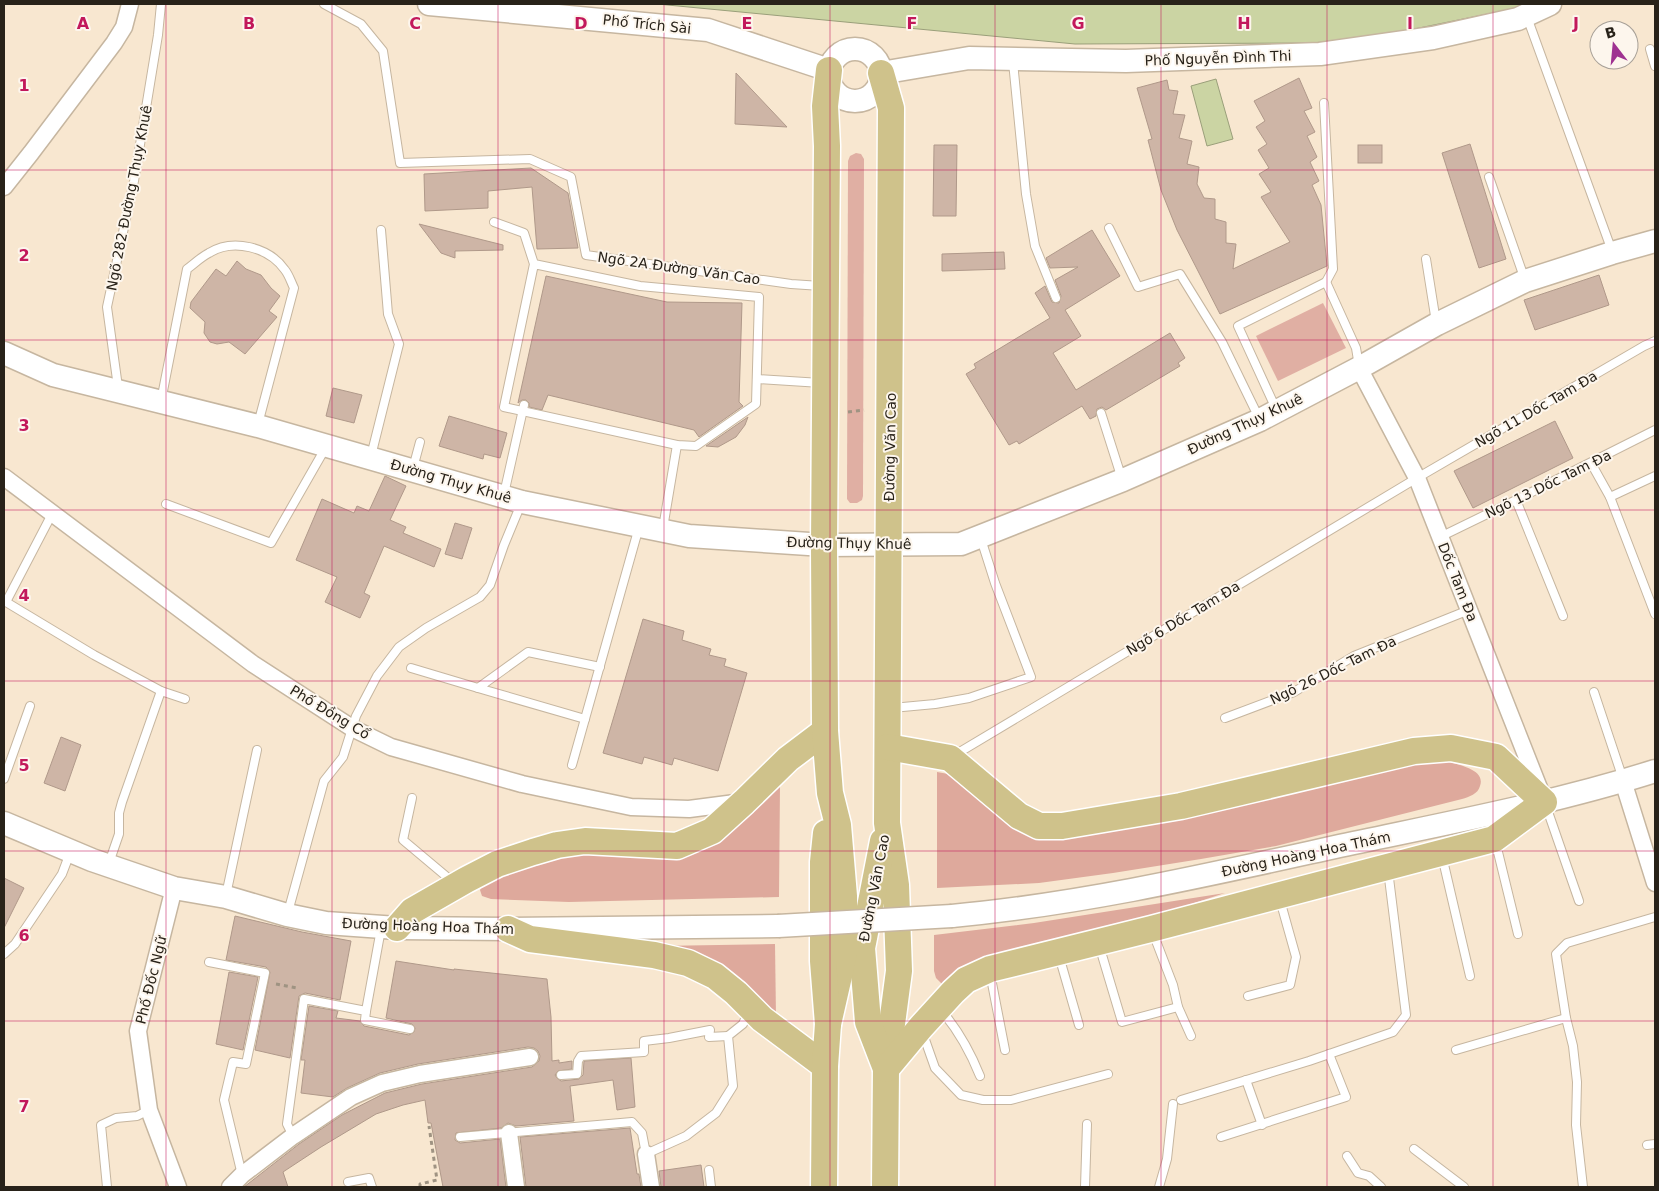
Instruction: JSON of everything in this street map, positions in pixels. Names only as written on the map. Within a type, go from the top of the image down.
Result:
[{"type":"main road","name":"Phố Trích Sài","points":[[429,4],[708,30],[829,70]]},
{"type":"main road","name":"Phố Nguyễn Đình Thi","points":[[881,73],[969,58],[1126,61],[1320,54],[1433,38],[1518,19],[1550,4]]},
{"type":"main road","points":[[824,1187],[825,1066],[828,1024],[824,961],[823,862],[830,793],[825,731],[824,545],[827,146],[825,106],[829,70],[837,56],[844,51],[861,49],[874,58],[879,65],[881,73],[880,82],[870,96],[862,100],[853,101],[837,94],[829,79],[829,70]]},
{"type":"main road","name":"Đường Văn Cao","points":[[881,73],[891,108],[888,823],[896,885],[899,971],[886,1069],[886,1187]]},
{"type":"main road","name":"Đường Thụy Khuê","points":[[4,353],[53,375],[258,426],[512,499],[690,536],[824,545],[961,544],[1123,480],[1268,416],[1437,324],[1525,281],[1655,241]]},
{"type":"main road","points":[[389,927],[456,885],[497,864],[557,845],[585,841],[677,846],[712,830],[788,759],[825,731]]},
{"type":"main road","points":[[886,1069],[921,1027],[966,980],[990,969],[1494,840],[1544,802],[1496,756],[1451,748],[1414,751],[1181,806],[1062,826],[1039,826],[1019,816],[950,758],[888,747]]},
{"type":"main road","name":"Đường Hoàng Hoa Thám","points":[[4,822],[108,866],[174,888],[226,897],[326,923],[389,927],[508,929],[778,926],[1012,911],[1134,890],[1544,802],[1655,771]]},
{"type":"main road","name":"Đường Văn Cao","points":[[886,1069],[868,1022],[862,948],[888,823]]},
{"type":"main road","points":[[508,929],[530,939],[654,956],[688,963],[716,976],[762,1019],[825,1066]]},
{"type":"street","points":[[4,187],[114,43],[124,27],[130,4]]},
{"type":"street","name":"Dốc Tam Đa","points":[[1359,368],[1417,478],[1544,802]]},
{"type":"street","name":"Phố Đồng Cổ","points":[[4,477],[253,664],[352,728],[391,747],[503,779],[631,807],[689,809],[744,802]]},
{"type":"street","points":[[1623,781],[1655,883]]},
{"type":"street","name":"Phố Đốc Ngữ","points":[[174,888],[138,1031],[149,1110],[178,1187]]},
{"type":"street","points":[[230,1187],[242,1175],[293,1136],[350,1097],[382,1083],[420,1074],[530,1057]]},
{"type":"street","points":[[509,1133],[516,1187]]},
{"type":"street","points":[[646,1154],[651,1187]]},
{"type":"lane","name":"Ngõ 282 Đường Thụy Khuê","points":[[118,392],[107,307],[141,142],[161,4]]},
{"type":"lane","name":"Ngõ 2A Đường Văn Cao","points":[[324,4],[361,24],[383,51],[400,163],[530,159],[571,177],[586,255],[790,284],[826,287]]},
{"type":"lane","points":[[1526,15],[1612,253]]},
{"type":"lane","points":[[1650,49],[1655,66]]},
{"type":"lane","points":[[1013,60],[1026,194],[1035,246],[1056,298]]},
{"type":"lane","points":[[1268,416],[1238,326],[1326,282],[1333,269],[1324,103]]},
{"type":"lane","points":[[1489,177],[1525,281]]},
{"type":"lane","points":[[494,222],[524,233],[534,264],[504,407],[523,408],[677,445],[696,446],[756,404],[759,297],[640,286],[534,264]]},
{"type":"lane","points":[[1109,228],[1138,287],[1180,274],[1268,416]]},
{"type":"lane","points":[[370,458],[399,344],[388,314],[381,230]]},
{"type":"lane","points":[[161,401],[187,269],[210,252],[228,245],[249,245],[273,258],[285,269],[294,288],[258,426]]},
{"type":"lane","points":[[1426,259],[1437,324]]},
{"type":"lane","points":[[1326,282],[1356,348],[1359,368]]},
{"type":"lane","name":"Ngõ 11 Dốc Tam Đa","points":[[1417,478],[1636,350],[1655,341]]},
{"type":"lane","points":[[757,380],[825,383]]},
{"type":"lane","points":[[287,914],[324,781],[342,756],[352,728],[377,676],[399,647],[426,628],[480,597],[490,585],[504,545],[512,499],[523,408]]},
{"type":"lane","points":[[1101,413],[1123,480]]},
{"type":"lane","name":"Ngõ 13 Dốc Tam Đa","points":[[1440,537],[1655,430]]},
{"type":"lane","points":[[413,470],[420,442]]},
{"type":"lane","points":[[662,530],[677,445]]},
{"type":"lane","points":[[166,504],[271,542],[328,446]]},
{"type":"lane","points":[[1591,463],[1610,497],[1655,614]]},
{"type":"lane","points":[[1610,497],[1655,476]]},
{"type":"lane","name":"Ngõ 6 Dốc Tam Đa","points":[[950,758],[1417,478]]},
{"type":"lane","points":[[1516,500],[1563,616]]},
{"type":"lane","points":[[53,512],[6,602],[94,655],[161,691],[185,699]]},
{"type":"lane","points":[[572,765],[639,525]]},
{"type":"lane","points":[[888,709],[969,698],[1032,677],[995,583],[980,537]]},
{"type":"lane","name":"Ngõ 26 Dốc Tam Đa","points":[[1225,718],[1294,692],[1354,656],[1469,610]]},
{"type":"lane","points":[[478,688],[528,652],[600,667]]},
{"type":"lane","points":[[411,668],[585,719]]},
{"type":"lane","points":[[108,866],[119,834],[119,813],[122,802],[161,691]]},
{"type":"lane","points":[[1594,692],[1623,781]]},
{"type":"lane","points":[[4,779],[30,706]]},
{"type":"lane","points":[[226,897],[257,750]]},
{"type":"lane","points":[[412,798],[403,840],[456,885]]},
{"type":"lane","points":[[1544,802],[1578,901]]},
{"type":"lane","points":[[1494,840],[1518,934]]},
{"type":"lane","points":[[4,954],[15,944],[62,874],[71,851]]},
{"type":"lane","points":[[1441,854],[1470,976]]},
{"type":"lane","points":[[1181,1100],[1394,1032],[1406,1015],[1388,868]]},
{"type":"lane","points":[[1248,996],[1290,985],[1296,958],[1279,896]]},
{"type":"lane","points":[[1583,1187],[1576,1125],[1577,1082],[1573,1046],[1566,1018],[1556,954],[1567,943],[1655,917]]},
{"type":"lane","points":[[389,927],[364,1020],[410,1029]]},
{"type":"lane","points":[[1151,929],[1173,985],[1178,1007],[1191,1036]]},
{"type":"lane","points":[[1098,942],[1122,1022],[1178,1007]]},
{"type":"lane","points":[[1058,952],[1079,1024]]},
{"type":"lane","points":[[209,962],[265,973],[246,1064],[233,1062],[224,1100],[242,1175]]},
{"type":"lane","points":[[990,969],[1005,1050]]},
{"type":"lane","points":[[293,1136],[286,1124],[304,999],[366,1011]]},
{"type":"lane","points":[[561,1075],[577,1074],[578,1061],[581,1056],[644,1052],[644,1040],[669,1038],[710,1030],[709,1037],[728,1036],[744,1024],[750,1007]]},
{"type":"lane","points":[[939,1007],[956,1028],[980,1076]]},
{"type":"lane","points":[[1456,1050],[1566,1018]]},
{"type":"lane","points":[[921,1027],[935,1068],[961,1095],[983,1100],[1011,1100],[1108,1074]]},
{"type":"lane","points":[[460,1137],[632,1122],[642,1133],[646,1154],[686,1136],[716,1113],[734,1086],[728,1036]]},
{"type":"lane","points":[[1221,1137],[1346,1097],[1329,1054]]},
{"type":"lane","points":[[1246,1080],[1262,1124]]},
{"type":"lane","points":[[1159,1187],[1167,1159],[1172,1104]]},
{"type":"lane","points":[[107,1187],[101,1125],[116,1118],[137,1116],[149,1110]]},
{"type":"lane","points":[[1086,1187],[1087,1124]]},
{"type":"lane","points":[[1647,1145],[1655,1144]]},
{"type":"lane","points":[[1414,1149],[1464,1187]]},
{"type":"lane","points":[[1347,1156],[1358,1173],[1369,1176],[1381,1187]]},
{"type":"lane","points":[[709,1170],[711,1187]]},
{"type":"lane","points":[[348,1182],[369,1178],[372,1187]]},
{"type":"path","points":[[848,412],[864,410]]},
{"type":"path","points":[[263,981],[298,988],[304,999]]},
{"type":"path","points":[[420,1187],[420,1184],[437,1180],[429,1126]]},
{"type":"shaded area","points":[[657,4],[1524,4],[1512,9],[1375,37],[1312,43],[1075,44]]},
{"type":"shaded area","points":[[1216,79],[1233,139],[1207,146],[1191,86]]},
{"type":"shaded area","points":[[856,153],[861,154],[864,159],[863,496],[862,500],[857,503],[850,503],[847,499],[848,161],[850,156]]},
{"type":"shaded area","points":[[1323,303],[1346,348],[1278,381],[1256,336]]},
{"type":"shaded area","points":[[1446,761],[1464,766],[1479,775],[1481,780],[1480,786],[1475,793],[1462,799],[1276,846],[1113,873],[1039,883],[937,888],[937,772],[954,775],[1008,823],[1395,765]]},
{"type":"shaded area","points":[[780,785],[779,897],[569,902],[491,899],[482,896],[480,890],[484,883],[493,877],[567,851],[652,854]]},
{"type":"shaded area","points":[[1225,893],[1182,907],[976,961],[960,968],[942,984],[936,978],[934,971],[934,935],[1034,923]]},
{"type":"shaded area","points":[[775,944],[776,1017],[658,946]]},
{"type":"building","points":[[736,73],[787,127],[735,124]]},
{"type":"building","points":[[1299,78],[1312,108],[1304,111],[1315,132],[1307,136],[1317,157],[1310,162],[1319,181],[1312,185],[1321,205],[1327,266],[1220,314],[1177,230],[1161,190],[1148,140],[1152,139],[1137,88],[1167,80],[1169,90],[1178,91],[1173,114],[1185,115],[1179,138],[1192,141],[1187,164],[1199,167],[1197,184],[1204,198],[1215,199],[1215,219],[1226,222],[1226,243],[1236,244],[1233,269],[1290,242],[1261,197],[1271,192],[1259,174],[1269,168],[1258,150],[1267,144],[1256,127],[1265,121],[1254,101]]},
{"type":"building","points":[[1470,144],[1506,259],[1479,268],[1442,153]]},
{"type":"building","points":[[934,145],[957,145],[956,216],[933,216]]},
{"type":"building","points":[[1358,145],[1382,145],[1382,163],[1358,163]]},
{"type":"building","points":[[531,168],[568,193],[578,248],[537,249],[532,187],[488,191],[488,208],[425,211],[424,174]]},
{"type":"building","points":[[419,224],[503,245],[503,250],[455,251],[455,258],[441,253]]},
{"type":"building","points":[[1092,230],[1120,276],[1065,310],[1081,336],[1053,353],[1076,390],[1170,333],[1185,358],[1178,363],[1180,366],[1106,410],[1102,407],[1097,409],[1096,416],[1090,419],[1082,406],[1019,444],[1017,441],[1009,445],[966,374],[976,368],[974,364],[1050,318],[1035,293],[1045,286],[1052,302],[1059,303],[1061,296],[1055,280],[1078,267],[1050,268],[1046,258]]},
{"type":"building","points":[[1004,252],[1005,269],[942,271],[942,254]]},
{"type":"building","points":[[237,261],[246,269],[261,275],[280,296],[269,311],[277,317],[245,354],[229,342],[217,344],[210,342],[204,333],[205,322],[190,308],[191,302],[216,269],[226,276]]},
{"type":"building","points":[[1599,275],[1609,305],[1535,330],[1524,300]]},
{"type":"building","points":[[546,276],[667,302],[742,303],[739,402],[743,406],[699,437],[694,430],[548,395],[542,410],[529,407],[529,403],[526,400],[518,403]]},
{"type":"building","points":[[333,388],[362,395],[354,423],[326,416]]},
{"type":"building","points":[[449,416],[507,433],[500,458],[484,454],[483,459],[439,446]]},
{"type":"building","points":[[748,417],[745,425],[736,437],[718,447],[706,446]]},
{"type":"building","points":[[1555,421],[1573,458],[1473,508],[1454,471]]},
{"type":"building","points":[[385,476],[406,486],[390,520],[406,527],[403,533],[441,549],[434,567],[384,546],[364,593],[370,596],[360,618],[325,602],[337,577],[296,560],[322,499],[354,513],[357,506],[369,511]]},
{"type":"building","points":[[455,523],[472,528],[462,559],[445,554]]},
{"type":"building","points":[[643,619],[684,631],[682,640],[711,649],[709,655],[726,659],[724,666],[747,673],[718,771],[674,758],[672,765],[644,757],[642,764],[603,753]]},
{"type":"building","points":[[61,737],[81,745],[65,791],[44,783]]},
{"type":"building","points":[[4,878],[24,888],[4,928]]},
{"type":"building","points":[[235,916],[302,932],[351,941],[340,1000],[305,993],[299,996],[290,1058],[255,1050],[270,972],[266,967],[226,960]]},
{"type":"building","points":[[396,961],[454,970],[547,979],[551,1017],[552,1061],[559,1060],[559,1063],[572,1061],[572,1069],[558,1071],[555,1075],[557,1078],[561,1081],[579,1079],[583,1075],[584,1061],[631,1058],[635,1107],[617,1110],[613,1080],[570,1086],[574,1121],[516,1126],[508,1123],[501,1128],[456,1133],[455,1140],[460,1143],[500,1139],[506,1187],[443,1187],[431,1123],[428,1123],[425,1100],[376,1114],[321,1147],[283,1172],[288,1187],[244,1187],[299,1144],[342,1115],[385,1093],[422,1084],[532,1067],[539,1061],[538,1051],[528,1047],[418,1064],[380,1073],[347,1088],[333,1097],[301,1093],[305,1060],[301,1060],[309,1006],[338,1011],[336,1018],[360,1021],[364,1026],[409,1035],[414,1032],[415,1028],[412,1024],[386,1018]]},
{"type":"building","points":[[229,972],[258,977],[243,1050],[216,1044]]},
{"type":"building","points":[[630,1128],[637,1174],[639,1174],[641,1187],[526,1187],[520,1137]]},
{"type":"building","points":[[701,1165],[704,1187],[661,1187],[659,1171]]}]
